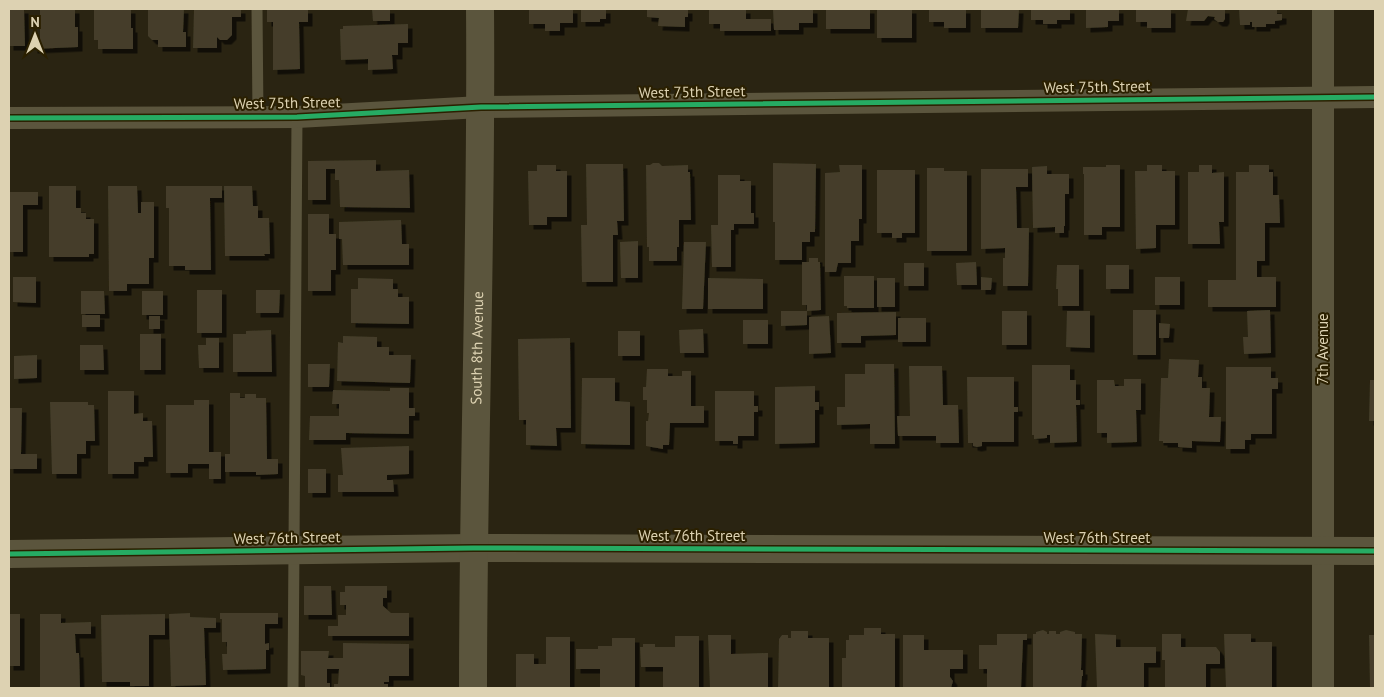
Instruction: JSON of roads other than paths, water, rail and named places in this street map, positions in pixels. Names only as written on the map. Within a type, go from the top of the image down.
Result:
[{"type":"street","name":"South 8th Avenue","points":[[473,688],[473,548],[481,107],[480,9]]},
{"type":"street","name":"7th Avenue","points":[[1323,9],[1323,688]]},
{"type":"street","name":"West 75th Street","points":[[9,118],[297,117],[481,107],[1375,97]]},
{"type":"street","name":"West 76th Street","points":[[9,554],[473,548],[1375,551]]},
{"type":"lane","points":[[257,9],[258,117]]},
{"type":"lane","points":[[293,688],[297,117]]}]
